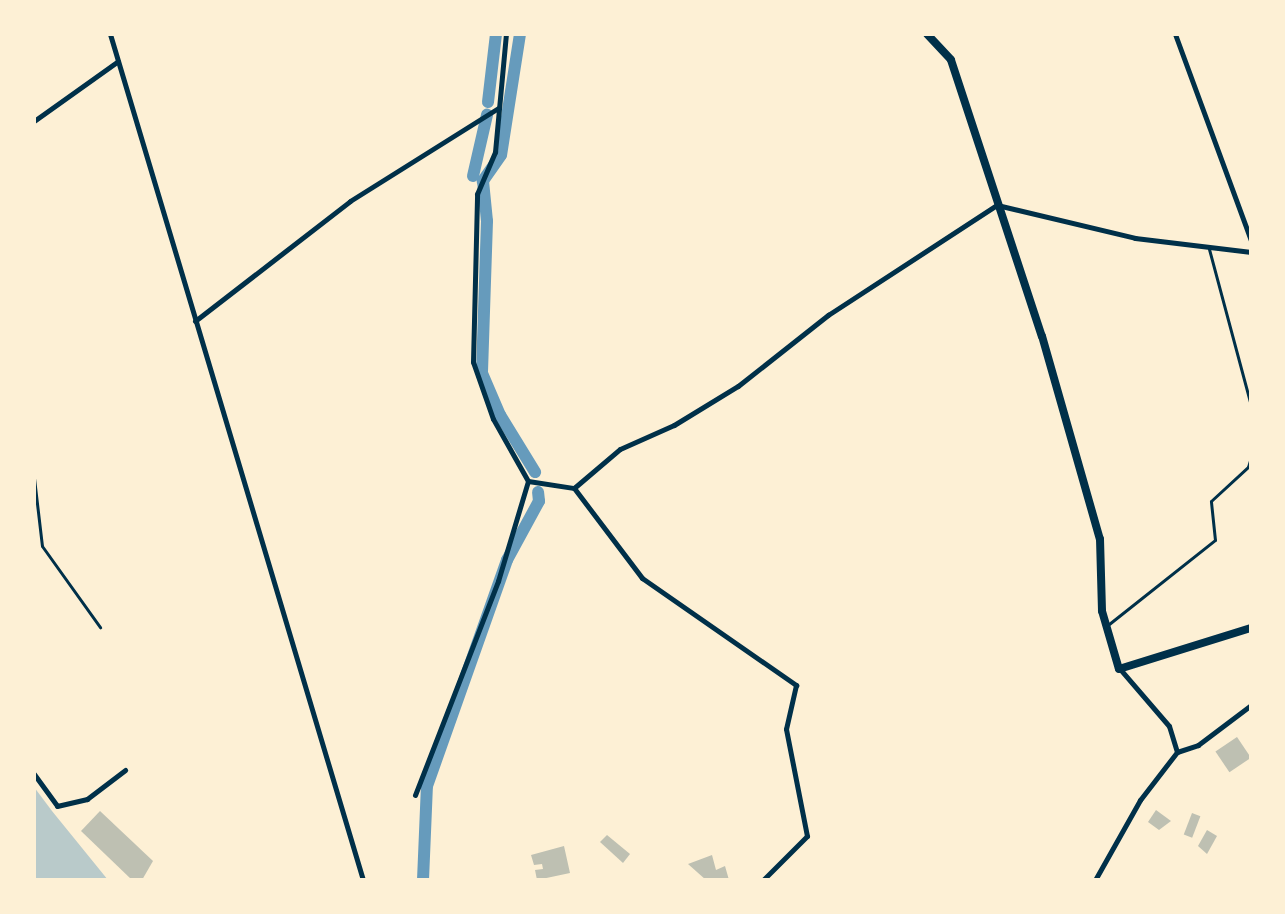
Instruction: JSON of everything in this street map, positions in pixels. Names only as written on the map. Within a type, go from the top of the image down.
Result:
[{"type":"main road","points":[[927,34],[951,60],[1042,336],[1100,539],[1105,627],[1119,669],[1251,628]]},
{"type":"street","points":[[110,34],[363,880]]},
{"type":"street","points":[[415,795],[498,581],[528,481],[493,419],[473,362],[477,194],[495,152],[506,34]]},
{"type":"street","points":[[574,488],[620,449],[738,386],[828,315],[997,205],[1135,238],[1209,249],[1250,248],[1175,34]]},
{"type":"street","points":[[34,121],[118,61]]},
{"type":"street","points":[[195,321],[350,201],[448,135],[499,107]]},
{"type":"street","points":[[528,481],[574,488],[642,578],[796,685],[786,729],[807,836],[763,880]]},
{"type":"street","points":[[1119,669],[1169,726],[1177,752]]},
{"type":"street","points":[[1095,880],[1140,800],[1177,752],[1198,745],[1251,705]]},
{"type":"street","points":[[34,774],[57,806],[87,799],[125,770]]},
{"type":"lane","points":[[1209,249],[1251,406]]},
{"type":"lane","points":[[1105,627],[1215,540],[1211,501],[1248,467],[1251,457]]},
{"type":"lane","points":[[34,478],[42,546],[100,627]]},
{"type":"shaded area","points":[[34,787],[52,811],[108,880],[34,880]]},
{"type":"building","points":[[1237,737],[1251,758],[1229,772],[1215,752]]},
{"type":"building","points":[[1156,810],[1171,821],[1159,830],[1148,822]]},
{"type":"building","points":[[100,811],[153,861],[142,880],[132,880],[81,831]]},
{"type":"building","points":[[1192,813],[1200,816],[1192,838],[1184,834]]},
{"type":"building","points":[[1207,830],[1217,836],[1207,854],[1198,846]]},
{"type":"building","points":[[607,835],[630,854],[623,863],[600,842]]},
{"type":"building","points":[[564,846],[570,873],[537,880],[535,870],[543,869],[542,864],[534,865],[531,855]]},
{"type":"building","points":[[712,855],[716,870],[725,866],[729,880],[706,880],[688,864]]},
{"type":"waterway","points":[[488,102],[496,34]]},
{"type":"waterway","points":[[520,34],[501,155],[483,181],[487,221],[482,373],[500,415],[535,472]]},
{"type":"waterway","points":[[473,176],[487,115]]},
{"type":"waterway","points":[[423,880],[427,786],[507,560],[539,501],[538,492]]}]
